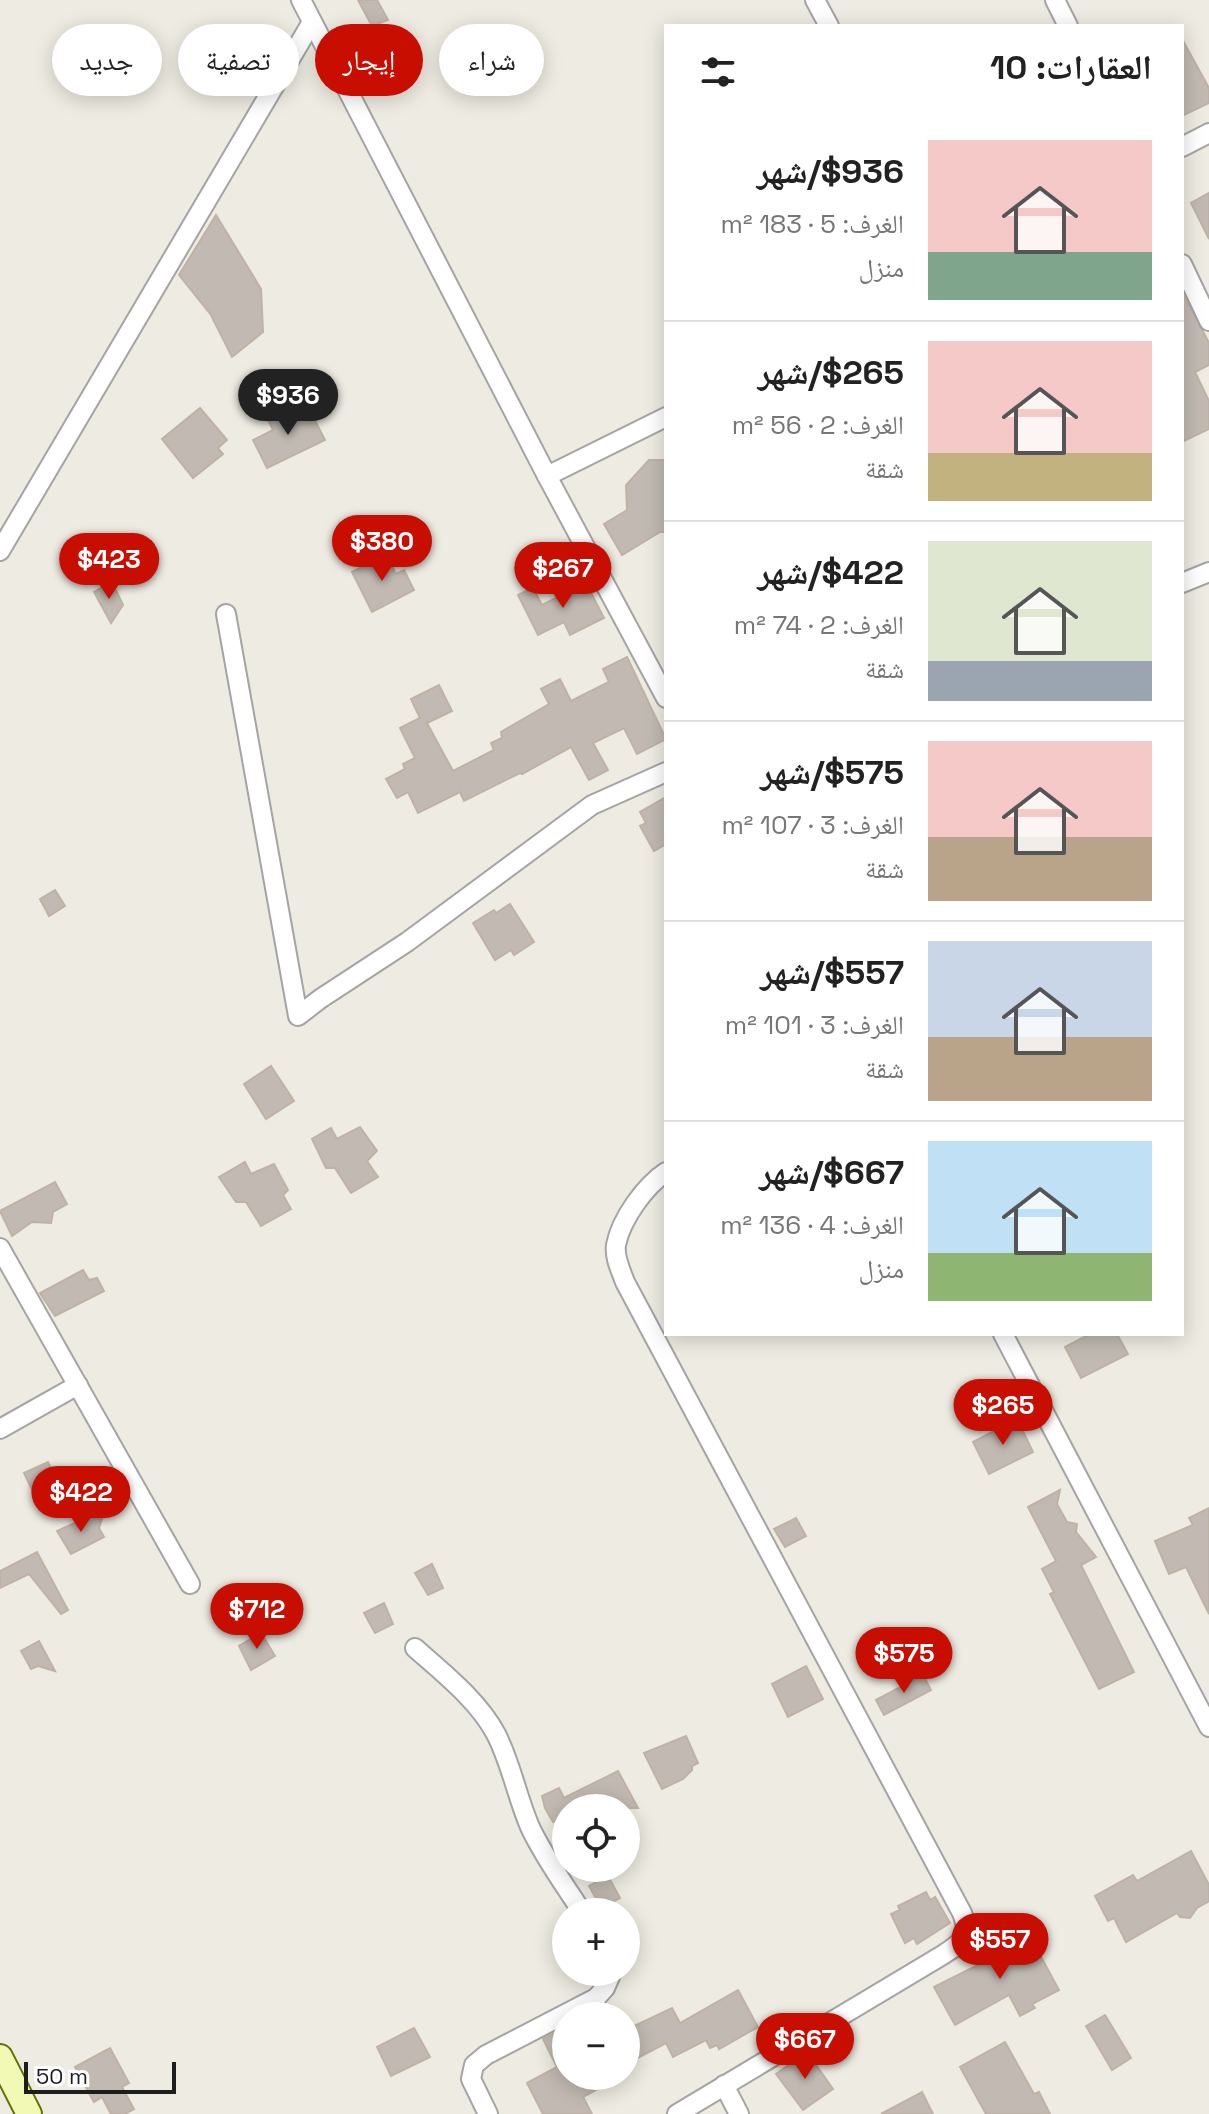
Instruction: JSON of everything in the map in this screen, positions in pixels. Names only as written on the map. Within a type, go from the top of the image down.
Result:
[{"type":"street","points":[[301,0],[547,476],[664,694]]},
{"type":"street","points":[[815,0],[828,24]]},
{"type":"street","points":[[1055,0],[1067,24]]},
{"type":"street","points":[[0,551],[312,22]]},
{"type":"street","points":[[1184,146],[1209,133]]},
{"type":"street","points":[[1184,268],[1209,321]]},
{"type":"street","points":[[547,476],[664,418]]},
{"type":"street","points":[[1184,582],[1209,572]]},
{"type":"street","points":[[226,614],[298,1016],[512,867],[592,805],[664,773]]},
{"type":"street","points":[[664,1173],[637,1203],[620,1235],[616,1247],[617,1261],[625,1282],[962,1913],[967,1929],[963,1941],[941,1956],[677,2114]]},
{"type":"street","points":[[0,1248],[190,1584]]},
{"type":"street","points":[[1004,1336],[1209,1727]]},
{"type":"street","points":[[0,1429],[78,1385]]},
{"type":"street","points":[[415,1648],[452,1681],[495,1733],[530,1827],[573,1898]]},
{"type":"street","points":[[488,2114],[471,2079],[471,2069],[477,2062],[596,1998],[606,1986]]},
{"type":"street","points":[[0,2057],[29,2114]]},
{"type":"street","points":[[724,2085],[739,2114]]},
{"type":"building","points":[[358,0],[377,0],[388,20],[371,24]]},
{"type":"building","points":[[1184,43],[1209,88],[1209,103],[1184,115]]},
{"type":"building","points":[[1209,193],[1209,239],[1191,203]]},
{"type":"building","points":[[216,215],[261,289],[263,332],[232,357],[211,315],[179,275]]},
{"type":"building","points":[[1184,296],[1209,343],[1209,365],[1195,372],[1209,401],[1209,429],[1184,441]]},
{"type":"building","points":[[200,408],[227,440],[218,448],[223,454],[193,478],[162,439]]},
{"type":"building","points":[[309,409],[325,440],[267,468],[253,440],[273,430],[268,420],[285,412],[288,419]]},
{"type":"building","points":[[649,460],[664,460],[664,532],[622,555],[604,524],[627,510],[626,485]]},
{"type":"building","points":[[386,555],[396,574],[404,570],[414,590],[372,612],[352,572]]},
{"type":"building","points":[[112,582],[123,605],[111,623],[94,592]]},
{"type":"building","points":[[586,583],[604,618],[570,635],[564,622],[538,635],[518,595],[533,588],[542,605]]},
{"type":"building","points":[[627,657],[664,740],[637,754],[624,728],[593,743],[608,770],[589,780],[571,747],[464,801],[460,792],[418,813],[408,792],[397,798],[386,779],[405,769],[403,764],[415,758],[400,728],[420,718],[411,699],[439,685],[452,711],[427,723],[453,771],[494,750],[491,743],[502,738],[501,732],[549,704],[541,689],[560,679],[571,701],[609,682],[603,669]]},
{"type":"building","points":[[664,798],[664,845],[654,851],[640,826],[646,823],[640,812]]},
{"type":"building","points":[[55,890],[65,906],[49,916],[40,899]]},
{"type":"building","points":[[510,904],[534,942],[514,955],[511,950],[495,960],[473,923]]},
{"type":"building","points":[[271,1066],[294,1101],[266,1119],[244,1084]]},
{"type":"building","points":[[360,1127],[377,1151],[367,1161],[378,1177],[351,1193],[335,1168],[326,1168],[312,1139],[331,1128],[337,1139]]},
{"type":"building","points":[[245,1162],[251,1174],[274,1164],[288,1190],[283,1195],[291,1209],[261,1226],[246,1202],[236,1202],[219,1177]]},
{"type":"building","points":[[55,1182],[67,1204],[53,1212],[51,1223],[32,1222],[12,1236],[0,1211]]},
{"type":"building","points":[[83,1270],[89,1280],[97,1278],[104,1291],[55,1316],[40,1293]]},
{"type":"building","points":[[1086,1336],[1118,1336],[1128,1354],[1081,1378],[1065,1347]]},
{"type":"building","points":[[1017,1419],[1033,1452],[989,1474],[973,1442]]},
{"type":"building","points":[[48,1462],[60,1487],[36,1498],[24,1473]]},
{"type":"building","points":[[1060,1490],[1057,1504],[1067,1522],[1077,1524],[1076,1532],[1096,1557],[1081,1565],[1134,1672],[1099,1689],[1050,1594],[1054,1592],[1042,1569],[1056,1561],[1028,1507]]},
{"type":"building","points":[[1209,1508],[1209,1614],[1186,1567],[1169,1574],[1155,1541],[1193,1525],[1189,1518]]},
{"type":"building","points":[[88,1517],[102,1519],[99,1528],[104,1537],[71,1554],[57,1531]]},
{"type":"building","points":[[796,1518],[806,1536],[785,1547],[774,1529]]},
{"type":"building","points":[[37,1552],[68,1610],[61,1614],[29,1574],[0,1588],[0,1571]]},
{"type":"building","points":[[432,1564],[443,1588],[428,1595],[415,1573]]},
{"type":"building","points":[[384,1603],[393,1624],[375,1633],[364,1613]]},
{"type":"building","points":[[261,1633],[275,1656],[251,1670],[239,1646]]},
{"type":"building","points":[[39,1641],[55,1671],[38,1666],[31,1669],[21,1651]]},
{"type":"building","points":[[806,1666],[823,1699],[788,1717],[772,1684]]},
{"type":"building","points":[[923,1675],[931,1690],[884,1715],[876,1700]]},
{"type":"building","points":[[686,1736],[698,1763],[683,1779],[662,1789],[644,1753]]},
{"type":"building","points":[[618,1771],[630,1794],[572,1794]]},
{"type":"building","points":[[559,1788],[562,1794],[552,1794],[552,1820],[542,1796]]},
{"type":"building","points":[[1191,1851],[1209,1885],[1209,1901],[1197,1908],[1190,1918],[1180,1917],[1177,1913],[1126,1942],[1114,1918],[1108,1921],[1095,1896],[1133,1875],[1137,1881]]},
{"type":"building","points":[[597,1882],[611,1882],[620,1898],[596,1898],[589,1886]]},
{"type":"building","points":[[926,1892],[930,1900],[935,1897],[950,1923],[917,1944],[914,1938],[905,1943],[891,1914],[900,1910],[898,1906]]},
{"type":"building","points":[[1026,1929],[1059,1990],[1032,2004],[1035,2008],[1020,2016],[1009,1995],[955,2025],[934,1987],[1006,1951],[1002,1942]]},
{"type":"building","points":[[738,1990],[758,2027],[719,2049],[717,2045],[710,2048],[706,2040],[673,2057],[666,2043],[640,2057],[640,2023],[672,2008],[680,2023]]},
{"type":"building","points":[[1105,2015],[1131,2058],[1112,2070],[1086,2026]]},
{"type":"building","points":[[414,2028],[430,2057],[391,2076],[377,2047]]},
{"type":"building","points":[[552,2034],[552,2057],[543,2039]]},
{"type":"building","points":[[1005,2042],[1034,2094],[1039,2092],[1050,2114],[986,2114],[960,2067]]},
{"type":"building","points":[[110,2048],[129,2083],[122,2087],[134,2109],[125,2114],[111,2114],[102,2097],[94,2102],[75,2067]]},
{"type":"building","points":[[807,2052],[833,2089],[803,2110],[776,2074]]},
{"type":"building","points":[[552,2070],[552,2090],[596,2090],[583,2097],[592,2114],[543,2114],[527,2083]]},
{"type":"building","points":[[922,2092],[933,2114],[881,2114]]}]
